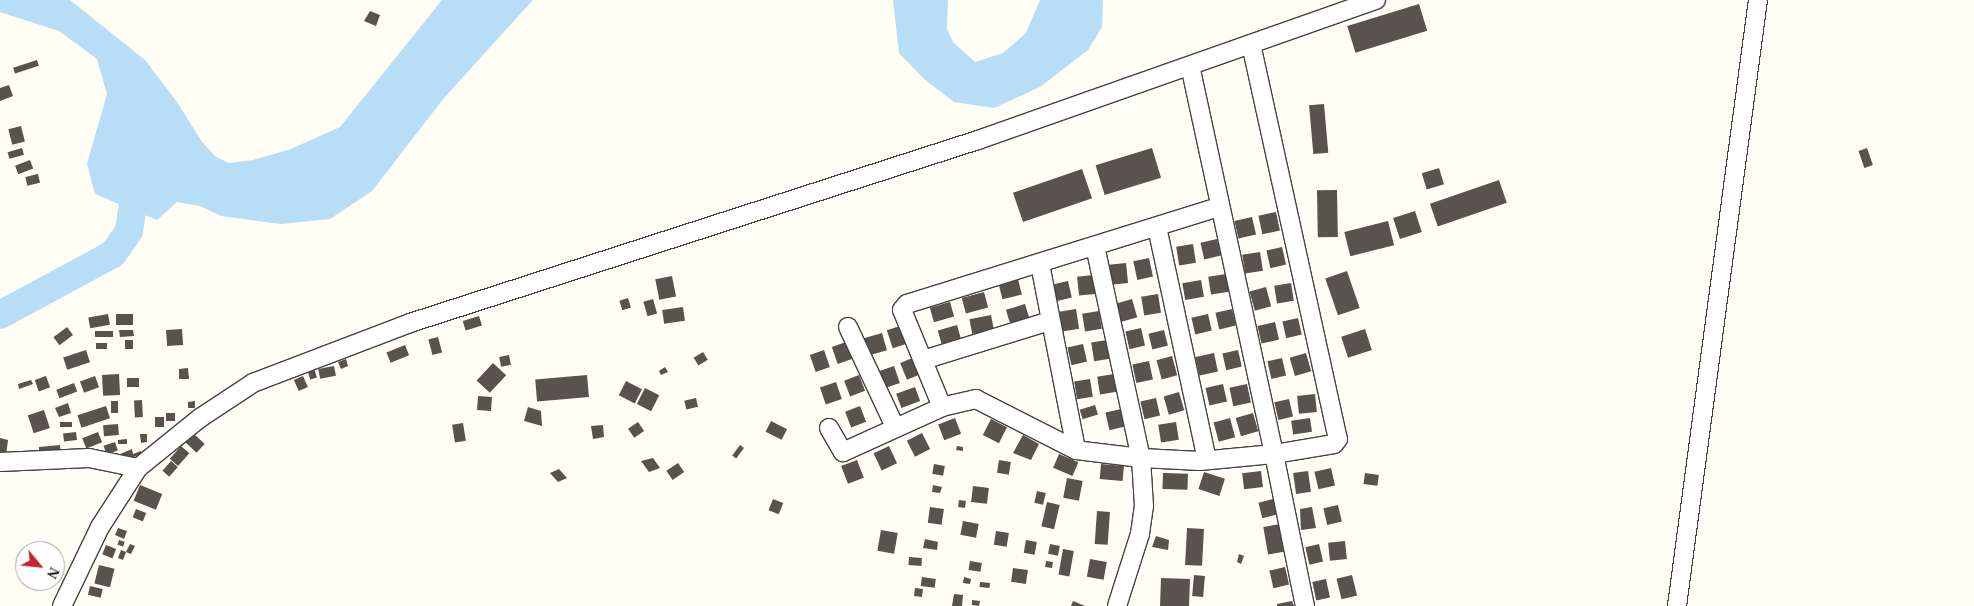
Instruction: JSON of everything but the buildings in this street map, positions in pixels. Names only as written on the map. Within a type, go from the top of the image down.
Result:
[{"type":"street","points":[[62,606],[100,527],[138,468],[226,399],[290,366],[410,323],[978,140],[1376,0]]},
{"type":"street","points":[[1677,606],[1758,0]]},
{"type":"street","points":[[829,428],[843,452],[942,407],[970,398],[984,402],[1076,450],[1141,458],[1207,460],[1274,454],[1334,444],[1338,439],[1251,44]]},
{"type":"street","points":[[1190,67],[1305,606]]},
{"type":"street","points":[[942,407],[902,310],[907,304],[1040,264],[1220,206]]},
{"type":"street","points":[[1156,227],[1207,460]]},
{"type":"street","points":[[1095,246],[1141,458],[1144,506],[1140,534],[1117,606]]},
{"type":"street","points":[[1040,264],[1076,450]]},
{"type":"street","points":[[923,360],[1050,321]]},
{"type":"street","points":[[848,327],[895,428]]},
{"type":"street","points":[[0,462],[89,458],[138,468]]},
{"type":"water","points":[[0,0],[70,0],[145,60],[177,102],[202,142],[216,157],[229,163],[253,160],[291,149],[340,127],[442,0],[533,0],[444,98],[372,191],[330,219],[281,224],[221,216],[200,206],[177,202],[157,220],[95,194],[87,164],[107,94],[97,59],[59,31],[0,12]]},
{"type":"water","points":[[893,0],[948,0],[947,29],[953,42],[975,62],[1003,53],[1026,33],[1040,0],[1103,0],[1102,27],[1088,50],[1040,87],[994,108],[954,102],[924,79],[899,53]]},
{"type":"waterway","points":[[0,315],[113,254],[129,231],[138,172]]}]
